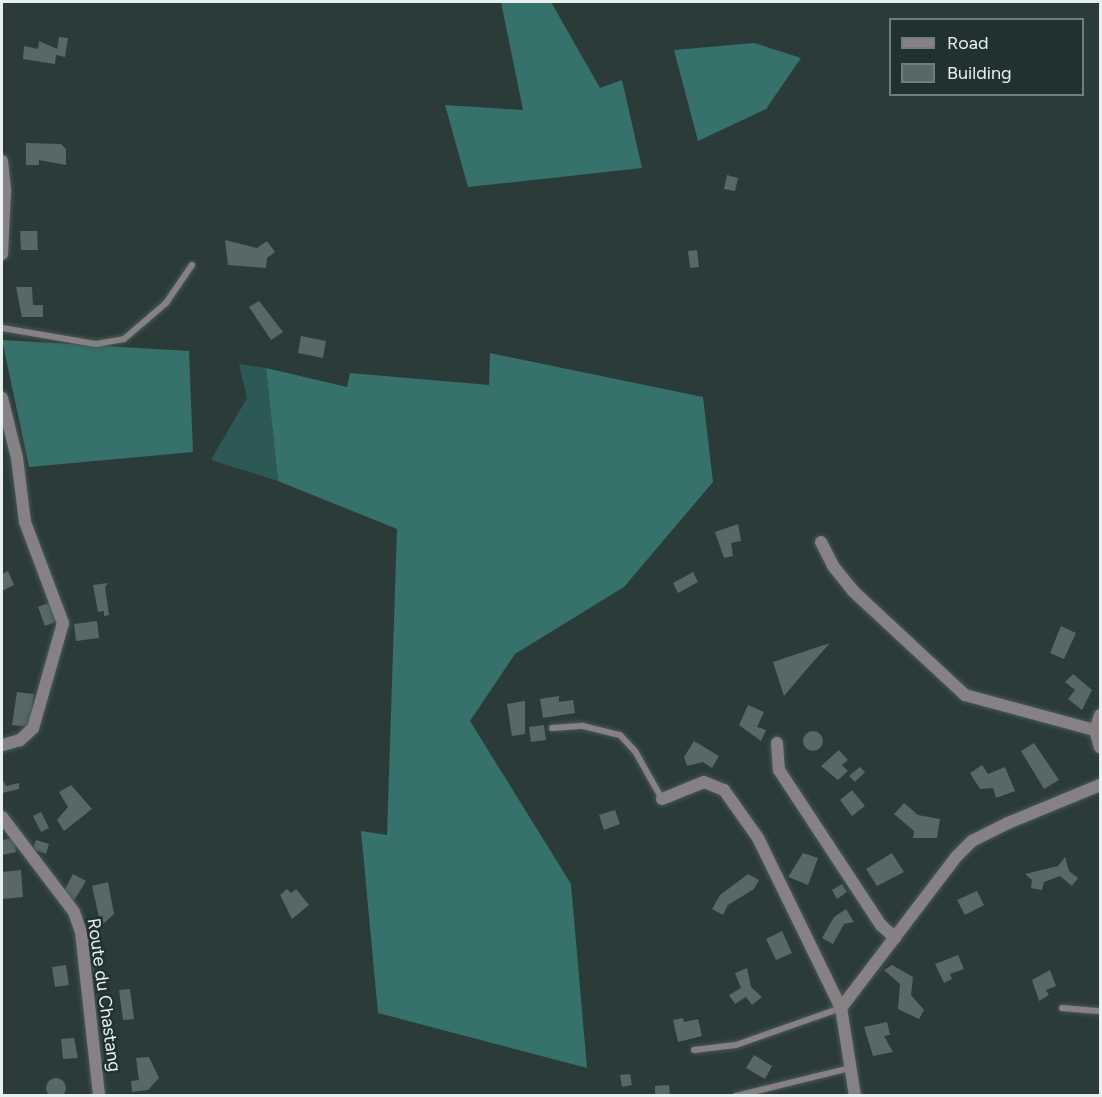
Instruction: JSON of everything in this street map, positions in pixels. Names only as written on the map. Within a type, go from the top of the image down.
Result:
[{"type":"street","points":[[2,161],[5,191],[2,254]]},
{"type":"street","points":[[2,398],[16,458],[25,522],[63,623],[33,728],[20,740],[2,745]]},
{"type":"street","points":[[821,542],[833,566],[853,591],[965,695],[1095,730]]},
{"type":"street","points":[[1101,715],[1095,730],[1101,747]]},
{"type":"street","points":[[777,743],[779,770],[881,925],[895,938]]},
{"type":"street","points":[[662,799],[704,782],[724,790],[758,838],[841,1008],[855,1095]]},
{"type":"street","points":[[841,1008],[972,841],[1101,785]]},
{"type":"street","name":"Route du Chastang","points":[[2,817],[75,912],[81,932],[99,1095]]},
{"type":"lane","points":[[2,328],[96,344],[124,339],[166,303],[192,265]]},
{"type":"lane","points":[[552,728],[583,726],[620,735],[635,751],[662,799]]},
{"type":"lane","points":[[694,1050],[736,1045],[841,1008]]},
{"type":"lane","points":[[1062,1008],[1101,1011]]},
{"type":"lane","points":[[736,1095],[850,1068]]},
{"type":"shaded area","points":[[501,2],[551,2],[600,88],[622,80],[642,168],[468,187],[445,105],[523,110]]},
{"type":"shaded area","points":[[754,43],[801,58],[766,109],[698,141],[674,50]]},
{"type":"shaded area","points":[[2,340],[189,351],[193,452],[29,467]]},
{"type":"shaded area","points":[[490,353],[703,397],[713,482],[624,587],[515,654],[470,721],[571,884],[587,1068],[378,1013],[361,831],[387,835],[397,529],[278,481],[266,368],[347,387],[350,373],[489,385]]},
{"type":"shaded area","points":[[239,364],[266,368],[278,481],[211,460],[247,398]]},
{"type":"building","points":[[59,37],[68,38],[65,57],[56,55],[55,64],[23,59],[24,46],[38,49],[39,41],[57,49]]},
{"type":"building","points":[[26,143],[61,144],[66,149],[66,165],[39,160],[39,165],[26,165]]},
{"type":"building","points":[[727,175],[738,178],[735,191],[724,189]]},
{"type":"building","points":[[20,231],[37,231],[38,250],[21,250]]},
{"type":"building","points":[[225,240],[257,248],[267,241],[275,252],[267,258],[266,268],[228,265]]},
{"type":"building","points":[[697,250],[699,267],[690,268],[688,251]]},
{"type":"building","points":[[16,287],[32,287],[33,305],[43,305],[43,317],[22,317]]},
{"type":"building","points":[[259,301],[283,332],[271,340],[249,307]]},
{"type":"building","points":[[301,336],[326,341],[323,358],[298,353]]},
{"type":"building","points":[[738,524],[741,541],[731,543],[733,556],[724,558],[715,532]]},
{"type":"building","points":[[8,571],[14,585],[2,591],[2,574]]},
{"type":"building","points":[[693,572],[698,582],[678,593],[673,583]]},
{"type":"building","points":[[108,583],[105,587],[109,615],[104,616],[104,611],[98,612],[93,585]]},
{"type":"building","points":[[51,602],[58,621],[45,626],[38,607]]},
{"type":"building","points":[[97,621],[99,638],[76,641],[74,624]]},
{"type":"building","points":[[1061,626],[1076,633],[1064,659],[1050,653]]},
{"type":"building","points":[[830,643],[806,670],[784,696],[773,662]]},
{"type":"building","points":[[1073,674],[1092,690],[1082,710],[1068,699],[1075,690],[1065,682]]},
{"type":"building","points":[[17,692],[34,694],[29,727],[12,725]]},
{"type":"building","points":[[559,696],[559,702],[573,700],[575,713],[543,718],[540,699]]},
{"type":"building","points":[[525,701],[525,734],[512,736],[507,704]]},
{"type":"building","points":[[748,705],[764,712],[757,727],[766,730],[761,741],[739,725]]},
{"type":"building","points":[[544,725],[546,740],[531,742],[529,727]]},
{"type":"building","points":[[813,731],[820,734],[823,741],[820,748],[813,751],[806,748],[803,741],[806,734]]},
{"type":"building","points":[[694,741],[719,756],[712,768],[703,762],[687,766],[684,757]]},
{"type":"building","points":[[1034,743],[1059,780],[1044,789],[1021,751]]},
{"type":"building","points":[[839,750],[848,760],[842,765],[848,771],[838,780],[821,766]]},
{"type":"building","points":[[982,765],[988,774],[1005,767],[1015,791],[996,798],[993,788],[980,789],[970,773]]},
{"type":"building","points":[[860,767],[865,772],[855,782],[849,776]]},
{"type":"building","points":[[2,779],[6,786],[19,783],[19,789],[2,793]]},
{"type":"building","points":[[71,785],[92,809],[64,831],[57,820],[68,807],[59,792]]},
{"type":"building","points":[[852,790],[865,806],[852,816],[840,800]]},
{"type":"building","points":[[904,803],[918,815],[940,819],[937,838],[913,838],[914,831],[894,814]]},
{"type":"building","points":[[615,810],[620,824],[604,830],[599,815]]},
{"type":"building","points":[[41,812],[49,828],[41,832],[33,816]]},
{"type":"building","points":[[14,838],[16,852],[2,855],[2,840]]},
{"type":"building","points":[[36,840],[49,844],[46,854],[33,849]]},
{"type":"building","points":[[803,853],[818,858],[808,885],[788,877]]},
{"type":"building","points":[[892,853],[904,872],[877,886],[866,869]]},
{"type":"building","points":[[1065,857],[1069,871],[1078,878],[1072,886],[1060,876],[1044,882],[1042,890],[1031,888],[1032,880],[1025,874],[1058,866]]},
{"type":"building","points":[[21,870],[23,897],[2,899],[2,872]]},
{"type":"building","points":[[73,874],[86,881],[73,902],[63,893]]},
{"type":"building","points":[[748,874],[759,880],[754,889],[728,905],[723,915],[712,909],[720,895]]},
{"type":"building","points":[[108,882],[114,914],[101,926],[92,886]]},
{"type":"building","points":[[842,884],[847,892],[837,899],[832,890]]},
{"type":"building","points":[[287,889],[291,893],[296,889],[309,905],[292,919],[280,895]]},
{"type":"building","points":[[977,891],[984,905],[965,915],[957,900]]},
{"type":"building","points":[[846,909],[854,922],[844,924],[833,944],[822,938],[834,917]]},
{"type":"building","points":[[782,931],[792,953],[776,960],[766,939]]},
{"type":"building","points":[[958,955],[964,969],[950,974],[952,979],[944,983],[935,964]]},
{"type":"building","points":[[66,965],[69,985],[55,987],[52,967]]},
{"type":"building","points":[[892,965],[913,977],[911,995],[924,1010],[919,1019],[898,1009],[900,984],[884,970]]},
{"type":"building","points":[[747,968],[751,987],[762,997],[752,1005],[746,997],[735,1004],[729,995],[741,988],[735,973]]},
{"type":"building","points":[[1050,970],[1056,986],[1046,990],[1049,995],[1039,1001],[1032,980]]},
{"type":"building","points":[[130,989],[134,1019],[123,1020],[119,990]]},
{"type":"building","points":[[683,1018],[684,1022],[698,1019],[702,1036],[678,1042],[673,1020]]},
{"type":"building","points":[[887,1022],[890,1035],[884,1036],[893,1052],[873,1056],[864,1027]]},
{"type":"building","points":[[74,1038],[78,1058],[63,1059],[61,1039]]},
{"type":"building","points":[[754,1055],[772,1066],[765,1079],[746,1068]]},
{"type":"building","points":[[149,1057],[159,1078],[148,1090],[132,1092],[131,1081],[139,1080],[136,1058]]},
{"type":"building","points":[[630,1074],[632,1085],[622,1087],[620,1075]]},
{"type":"building","points":[[56,1078],[63,1081],[66,1088],[63,1095],[56,1098],[49,1095],[46,1088],[49,1081]]},
{"type":"building","points":[[669,1085],[670,1095],[655,1095],[655,1086]]}]
